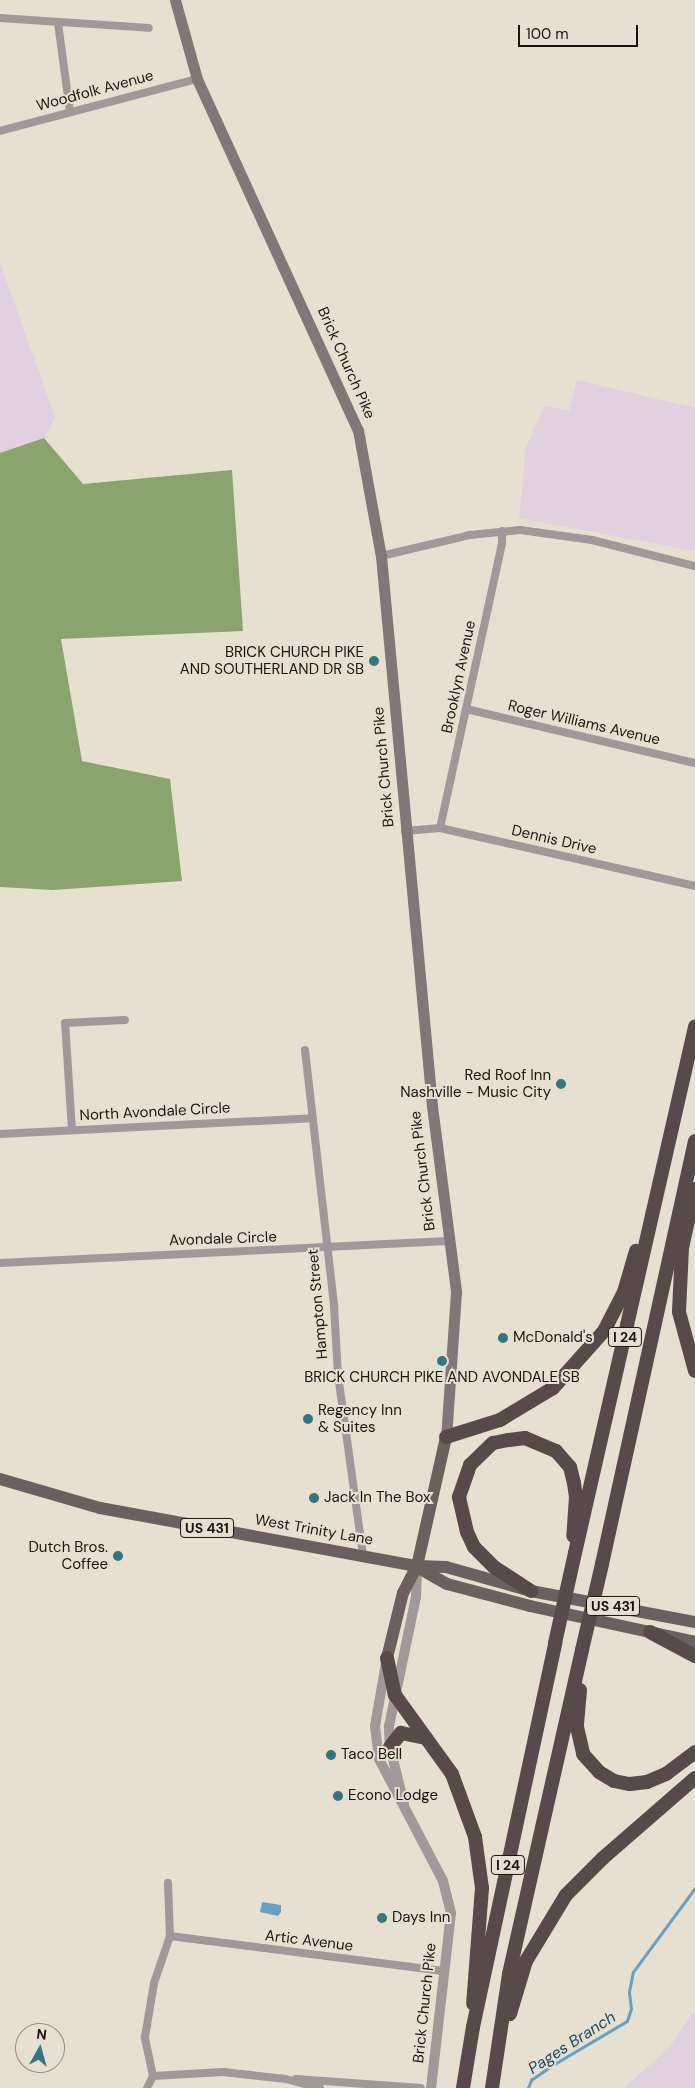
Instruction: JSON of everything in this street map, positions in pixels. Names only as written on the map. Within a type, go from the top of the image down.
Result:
[{"type":"highway","name":"I 24","points":[[463,2088],[473,2027],[555,1643],[695,1027]]},
{"type":"highway","points":[[446,1438],[500,1420],[553,1388],[604,1331],[624,1292],[674,1121]]},
{"type":"highway","name":"I 24","points":[[492,2088],[520,1923],[602,1564],[695,1141]]},
{"type":"highway","points":[[695,1189],[682,1248],[679,1312],[695,1371]]},
{"type":"highway","points":[[532,1591],[494,1567],[474,1547],[466,1532],[459,1497],[464,1475],[478,1456],[493,1443],[525,1438],[556,1451],[570,1467],[576,1497],[572,1529],[575,1553]]},
{"type":"highway","points":[[650,1632],[695,1656]]},
{"type":"highway","points":[[387,1658],[395,1695],[452,1774],[464,1802],[480,1866],[480,1922],[472,1978],[473,2027]]},
{"type":"highway","points":[[578,1669],[579,1736],[583,1754],[599,1772],[630,1784],[647,1782],[666,1774],[695,1752]]},
{"type":"highway","points":[[390,1747],[401,1733],[426,1738]]},
{"type":"highway","points":[[497,2055],[526,1961],[550,1917],[582,1878],[695,1778]]},
{"type":"main road","name":"Brick Church Pike","points":[[175,0],[197,79],[358,430],[381,556],[447,1241],[456,1292],[446,1438],[417,1566],[404,1593],[387,1658]]},
{"type":"main road","name":"West Trinity Lane","points":[[0,1479],[100,1508],[417,1566],[446,1567],[532,1591],[695,1622]]},
{"type":"main road","name":"West Trinity Lane","points":[[417,1566],[447,1584],[695,1642]]},
{"type":"street","points":[[0,18],[149,28]]},
{"type":"street","points":[[58,22],[70,112]]},
{"type":"street","name":"Woodfolk Avenue","points":[[0,131],[197,79]]},
{"type":"street","points":[[381,556],[470,535],[520,530],[592,540],[695,566]]},
{"type":"street","name":"Brooklyn Avenue","points":[[440,828],[502,543],[502,532]]},
{"type":"street","name":"Roger Williams Avenue","points":[[466,709],[695,763]]},
{"type":"street","name":"Dennis Drive","points":[[406,831],[440,828],[695,886]]},
{"type":"street","points":[[72,1130],[65,1023],[126,1020]]},
{"type":"street","name":"Hampton Street","points":[[305,1050],[327,1249],[338,1375],[363,1556]]},
{"type":"street","name":"North Avondale Circle","points":[[0,1134],[312,1118]]},
{"type":"street","name":"Avondale Circle","points":[[0,1262],[327,1249],[447,1241]]},
{"type":"street","name":"Brick Church Pike","points":[[406,1812],[390,1747],[389,1726],[416,1597],[417,1566]]},
{"type":"street","name":"Brick Church Pike","points":[[387,1658],[375,1726],[379,1759],[442,1881],[451,1913],[432,2088]]},
{"type":"street","points":[[148,2088],[153,2076],[145,2037],[154,1983],[170,1936],[168,1882]]},
{"type":"street","name":"Artic Avenue","points":[[170,1936],[445,1971]]},
{"type":"street","points":[[153,2076],[223,2072],[286,2079],[420,2088]]},
{"type":"street","points":[[286,2079],[320,2088]]},
{"type":"shaded area","points":[[0,263],[55,417],[44,438],[0,453]]},
{"type":"shaded area","points":[[577,380],[695,408],[695,551],[519,518],[526,447],[545,406],[569,411]]},
{"type":"shaded area","points":[[695,2010],[695,2088],[624,2088],[668,2049]]},
{"type":"green space","points":[[44,438],[83,484],[232,470],[243,631],[61,639],[82,761],[170,779],[182,881],[53,890],[0,887],[0,453]]},
{"type":"water","points":[[262,1902],[281,1905],[281,1912],[278,1916],[260,1912]]},
{"type":"waterway","name":"Pages Branch","points":[[528,2088],[531,2080],[551,2066],[627,2021],[631,2009],[629,1992],[633,1972],[695,1888]]},
{"type":"place","name":"BRICK CHURCH PIKE AND SOUTHERLAND DR SB","points":[[374,661]]},
{"type":"place","name":"Red Roof Inn Nashville - Music City","points":[[561,1084]]},
{"type":"place","name":"McDonald's","points":[[503,1338]]},
{"type":"place","name":"BRICK CHURCH PIKE AND AVONDALE SB","points":[[442,1361]]},
{"type":"place","name":"Regency Inn & Suites","points":[[308,1419]]},
{"type":"place","name":"Jack In The Box","points":[[314,1498]]},
{"type":"place","name":"Dutch Bros. Coffee","points":[[118,1556]]},
{"type":"place","name":"Taco Bell","points":[[331,1755]]},
{"type":"place","name":"Econo Lodge","points":[[338,1796]]},
{"type":"place","name":"Days Inn","points":[[382,1918]]}]
